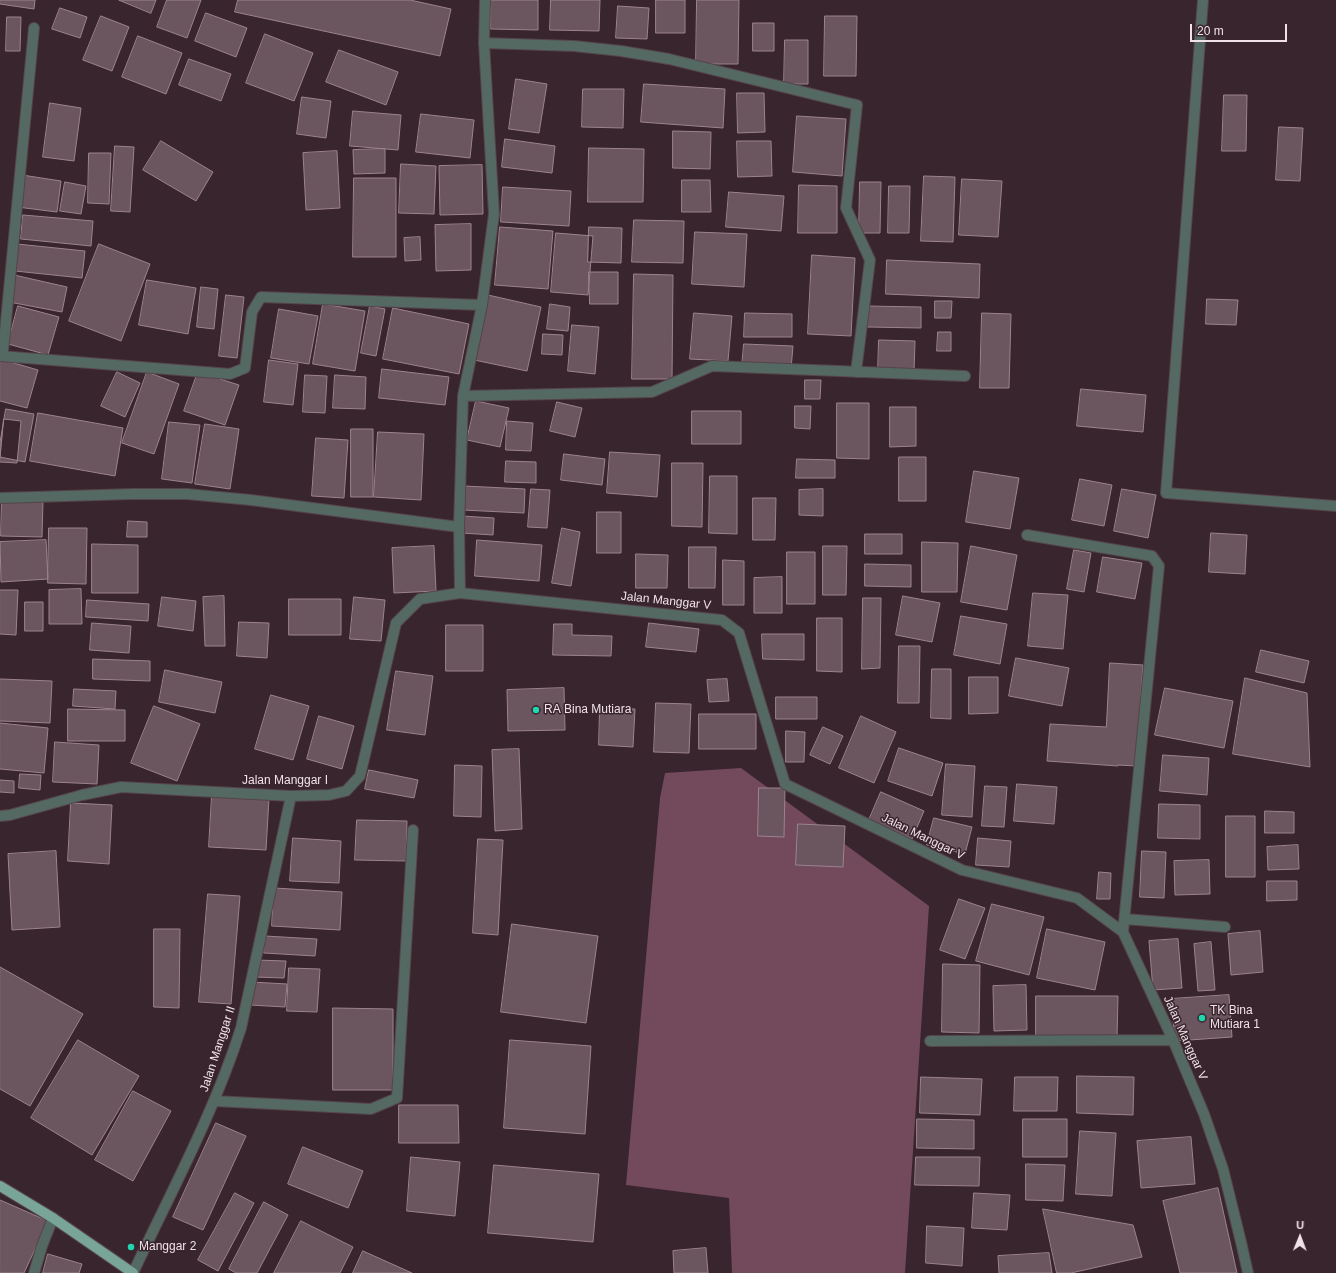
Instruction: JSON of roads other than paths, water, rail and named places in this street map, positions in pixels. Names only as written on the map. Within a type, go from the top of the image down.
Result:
[{"type":"main road","points":[[0,1186],[53,1218],[133,1273]]},
{"type":"street","points":[[460,593],[459,527],[463,396],[482,304],[494,214],[484,43],[485,0]]},
{"type":"street","points":[[1203,0],[1166,493],[1336,506]]},
{"type":"street","points":[[34,28],[4,342],[3,350],[0,355],[230,374],[245,368],[252,312],[261,297],[482,304]]},
{"type":"street","points":[[484,43],[574,46],[622,51],[669,59],[857,105],[846,208],[870,260],[856,372]]},
{"type":"street","points":[[463,396],[652,392],[712,366],[965,376]]},
{"type":"street","points":[[0,498],[187,494],[251,500],[459,527]]},
{"type":"street","points":[[1027,535],[1152,556],[1159,566],[1124,932]]},
{"type":"street","name":"Jalan Manggar I","points":[[0,816],[82,795],[121,787],[291,796],[329,795],[346,791],[360,776],[396,623],[420,599],[460,593]]},
{"type":"street","name":"Jalan Manggar V","points":[[460,593],[722,620],[739,633],[785,784],[962,870],[1077,898],[1124,932],[1173,1040],[1204,1114],[1223,1169],[1248,1273]]},
{"type":"street","name":"Jalan Manggar II","points":[[133,1273],[214,1101],[241,1028],[291,796]]},
{"type":"street","points":[[214,1101],[371,1109],[397,1098],[413,830]]},
{"type":"street","points":[[1125,919],[1225,927]]},
{"type":"street","points":[[930,1041],[1173,1040]]},
{"type":"street","points":[[34,1273],[42,1246],[53,1218]]},
{"type":"place","name":"RA Bina Mutiara","points":[[536,710]]},
{"type":"place","name":"TK Bina Mutiara 1","points":[[1202,1018]]},
{"type":"place","name":"Manggar 2","points":[[131,1247]]}]
